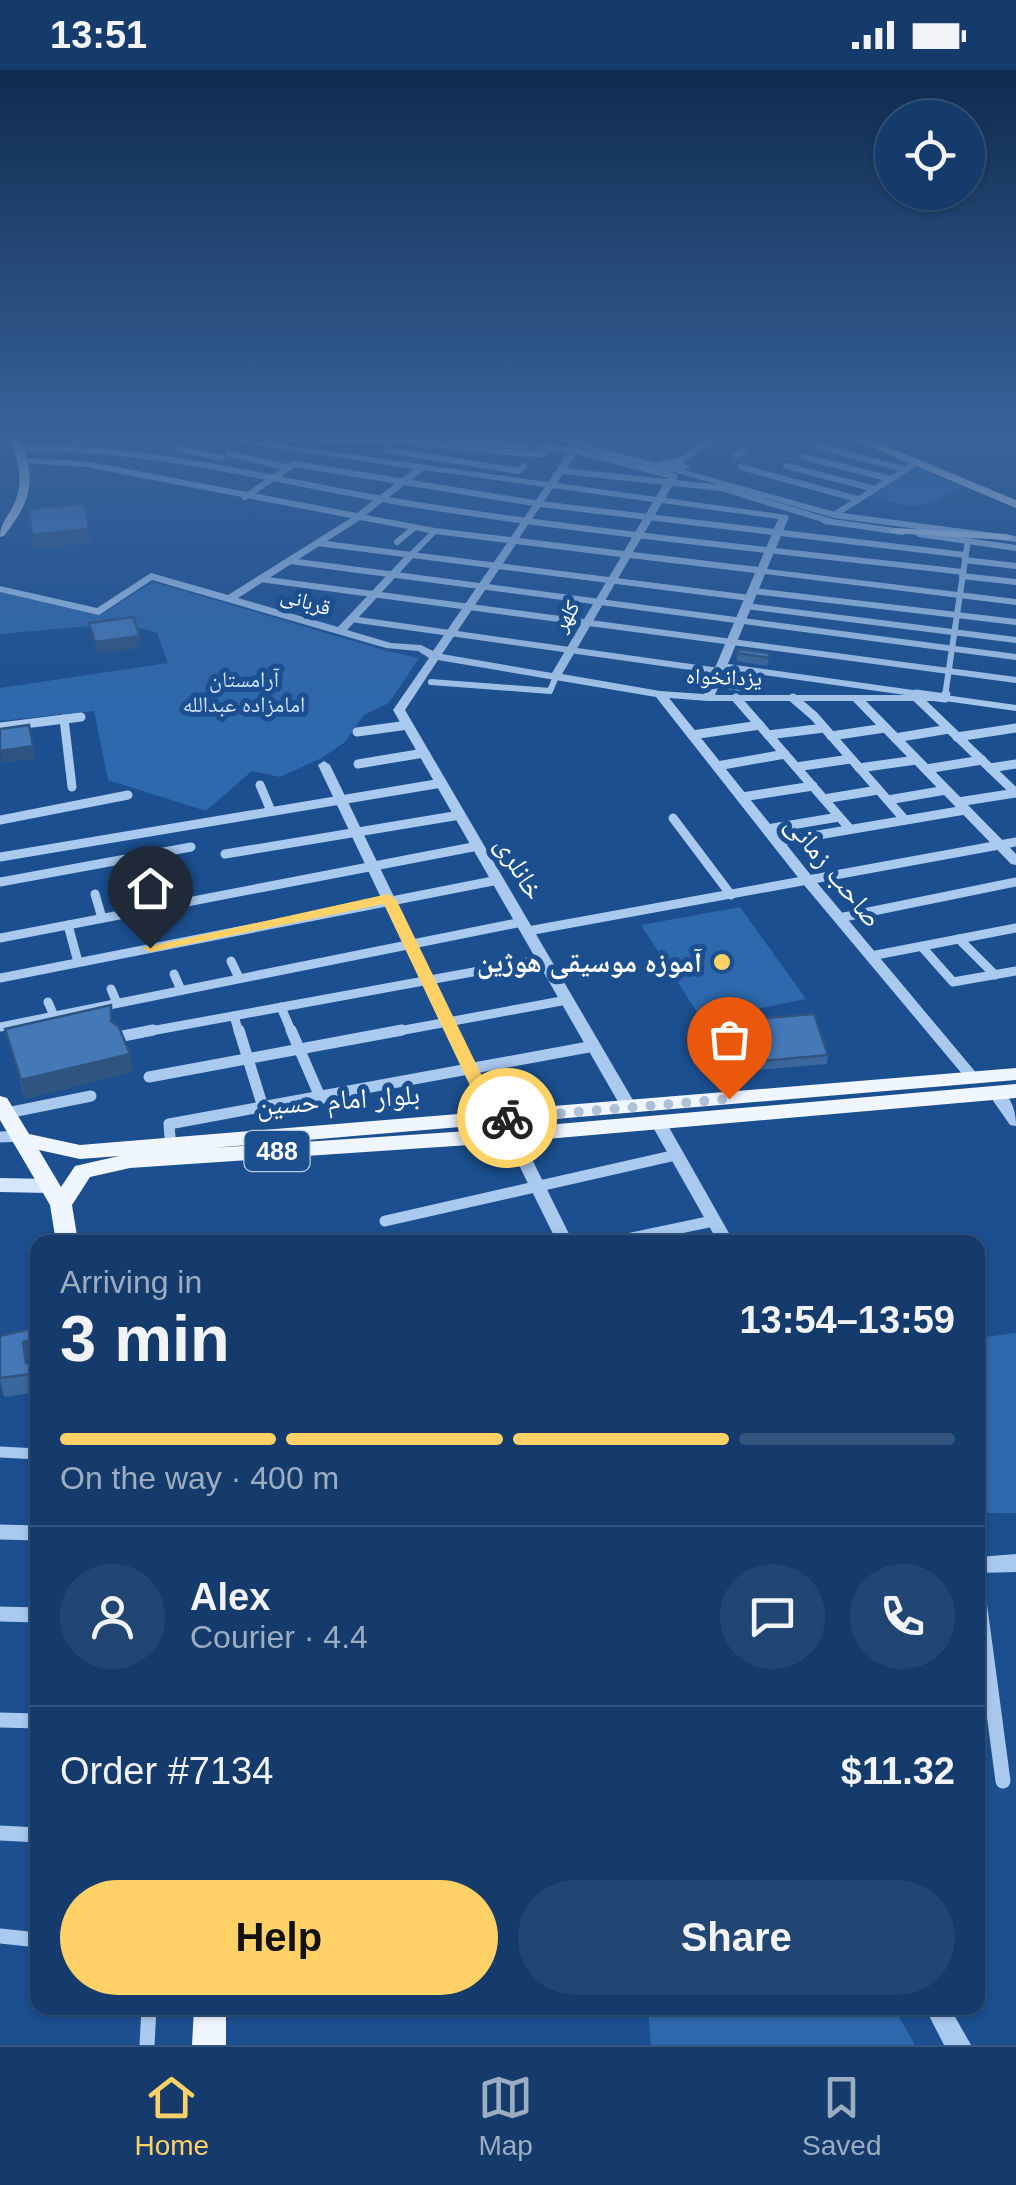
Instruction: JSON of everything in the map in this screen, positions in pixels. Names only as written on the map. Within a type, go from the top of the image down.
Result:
[{"type":"main road","points":[[895,531],[1013,542]]},
{"type":"main road","name":"بلوار امام حسین","points":[[81,1161],[494,1119],[1016,1074]]},
{"type":"main road","name":"بلوار امام حسین","points":[[9,1123],[81,1161],[130,1161],[512,1135],[1006,1092]]},
{"type":"main road","points":[[9,1123],[54,1196],[65,1235]]},
{"type":"main road","points":[[54,1196],[81,1161]]},
{"type":"main road","points":[[0,1184],[54,1196]]},
{"type":"main road","points":[[209,2045],[210,2015]]},
{"type":"street","points":[[229,599],[339,529]]},
{"type":"street","points":[[396,542],[406,529]]},
{"type":"street","points":[[427,529],[1016,602]]},
{"type":"street","points":[[357,732],[408,725],[399,710],[523,529]]},
{"type":"street","points":[[584,529],[1016,582]]},
{"type":"street","name":"کلهر","points":[[556,674],[641,529]]},
{"type":"street","points":[[753,529],[1016,566]]},
{"type":"street","points":[[708,698],[778,529]]},
{"type":"street","points":[[886,529],[895,531]]},
{"type":"street","points":[[916,529],[1013,542]]},
{"type":"street","points":[[339,632],[435,531]]},
{"type":"street","points":[[351,619],[569,652],[944,698],[965,558],[960,537]]},
{"type":"street","points":[[318,543],[750,598],[1016,640]]},
{"type":"street","points":[[290,561],[304,566],[391,574],[1016,657]]},
{"type":"street","name":"قربانی","points":[[0,590],[98,612],[151,576],[390,646],[421,648],[434,656]]},
{"type":"street","points":[[260,579],[1016,680]]},
{"type":"street","points":[[750,598],[1016,622]]},
{"type":"street","name":"یزدانخواه","points":[[434,656],[660,694],[708,698],[944,698],[1016,708]]},
{"type":"street","points":[[431,682],[550,691],[556,674]]},
{"type":"street","points":[[714,684],[749,688]]},
{"type":"street","name":"صاحب زمانی","points":[[660,694],[809,882],[973,1078]]},
{"type":"street","points":[[736,698],[850,830]]},
{"type":"street","points":[[794,698],[906,820]]},
{"type":"street","points":[[856,698],[1016,861]]},
{"type":"street","points":[[917,698],[1016,793]]},
{"type":"street","points":[[0,728],[81,716]]},
{"type":"street","points":[[64,719],[72,787]]},
{"type":"street","name":"خانلری","points":[[408,725],[629,1108]]},
{"type":"street","points":[[692,735],[760,725]]},
{"type":"street","points":[[768,735],[824,728]]},
{"type":"street","points":[[831,736],[885,728]]},
{"type":"street","points":[[957,737],[1016,728]]},
{"type":"street","points":[[896,738],[949,729]]},
{"type":"street","points":[[358,764],[424,753]]},
{"type":"street","points":[[717,766],[785,754]]},
{"type":"street","points":[[796,767],[850,759]]},
{"type":"street","points":[[859,768],[982,760]]},
{"type":"street","points":[[990,768],[1016,764]]},
{"type":"street","points":[[324,765],[494,1119]]},
{"type":"street","points":[[0,856],[442,783]]},
{"type":"street","points":[[260,785],[271,811]]},
{"type":"street","points":[[742,798],[812,786]]},
{"type":"street","points":[[824,799],[878,790]]},
{"type":"street","points":[[888,800],[946,790]]},
{"type":"street","points":[[777,842],[906,820],[1016,793]]},
{"type":"street","points":[[0,820],[128,795]]},
{"type":"street","points":[[225,854],[460,815]]},
{"type":"street","points":[[767,829],[839,817]]},
{"type":"street","points":[[673,818],[731,896]]},
{"type":"street","points":[[0,1027],[409,942],[731,896],[1016,842]]},
{"type":"street","points":[[0,938],[478,846]]},
{"type":"street","points":[[0,882],[191,848]]},
{"type":"street","points":[[0,978],[224,937],[388,899],[498,880]]},
{"type":"street","points":[[839,918],[1016,882]]},
{"type":"street","points":[[95,894],[102,918]]},
{"type":"street","points":[[68,925],[78,962]]},
{"type":"street","points":[[871,956],[1016,928]]},
{"type":"street","points":[[959,939],[995,975]]},
{"type":"street","points":[[922,946],[953,982],[1016,971]]},
{"type":"street","points":[[124,1036],[544,959]]},
{"type":"street","points":[[230,961],[239,978]]},
{"type":"street","points":[[62,965],[66,977]]},
{"type":"street","points":[[174,974],[181,990]]},
{"type":"street","points":[[111,989],[117,1003]]},
{"type":"street","points":[[149,1076],[567,1000]]},
{"type":"street","points":[[48,1002],[54,1016]]},
{"type":"street","points":[[281,1007],[321,1099]]},
{"type":"street","points":[[234,1016],[262,1104]]},
{"type":"street","points":[[170,1138],[169,1124],[594,1046]]},
{"type":"street","points":[[1006,1092],[1016,1121]]},
{"type":"street","points":[[9,1123],[91,1096]]},
{"type":"street","points":[[658,1122],[722,1235]]},
{"type":"street","points":[[512,1135],[562,1235]]},
{"type":"street","points":[[384,1221],[676,1155]]},
{"type":"street","points":[[646,1235],[713,1221]]},
{"type":"street","points":[[0,1452],[30,1454]]},
{"type":"street","points":[[0,1532],[30,1533]]},
{"type":"street","points":[[985,1565],[1016,1563]]},
{"type":"street","points":[[0,1614],[30,1615]]},
{"type":"street","points":[[985,1644],[1004,1781]]},
{"type":"street","points":[[0,1720],[30,1721]]},
{"type":"street","points":[[0,1833],[30,1834]]},
{"type":"street","points":[[0,1936],[30,1939]]},
{"type":"street","points":[[147,2045],[149,2015]]},
{"type":"green space","name":"آرامستان امامزاده عبدالله","points":[[153,582],[419,658],[389,703],[364,715],[345,742],[322,758],[280,777],[252,771],[206,811],[108,780],[94,711],[0,721],[0,688],[168,663],[157,633],[122,623],[0,634],[0,592],[100,615]]},
{"type":"green space","name":"آموزه موسیقی هوژین","points":[[740,907],[806,999],[702,1020],[641,925]]},
{"type":"green space","points":[[1016,1333],[1016,1513],[985,1513],[985,1337]]},
{"type":"green space","points":[[649,2015],[898,2015],[915,2045],[651,2045]]},
{"type":"building","points":[[31,529],[87,529],[32,535]]},
{"type":"building","points":[[133,617],[140,636],[95,642],[89,623]]},
{"type":"building","points":[[739,649],[770,653],[768,658],[737,653]]},
{"type":"building","points":[[29,725],[33,746],[0,751],[0,729]]},
{"type":"building","points":[[111,1005],[111,1021],[119,1027],[130,1054],[21,1080],[5,1029]]},
{"type":"building","points":[[814,1014],[828,1055],[750,1062],[741,1037],[734,1038],[727,1021]]},
{"type":"building","points":[[30,1329],[30,1340],[23,1342],[30,1374],[0,1378],[0,1336]]},
{"type":"way so far","points":[[507,1118],[729,1099]]},
{"type":"place","name":"آموزه موسیقی هوژین","points":[[722,962]]},
{"type":"route","points":[[150,948],[388,899],[494,1119],[507,1118]]}]
